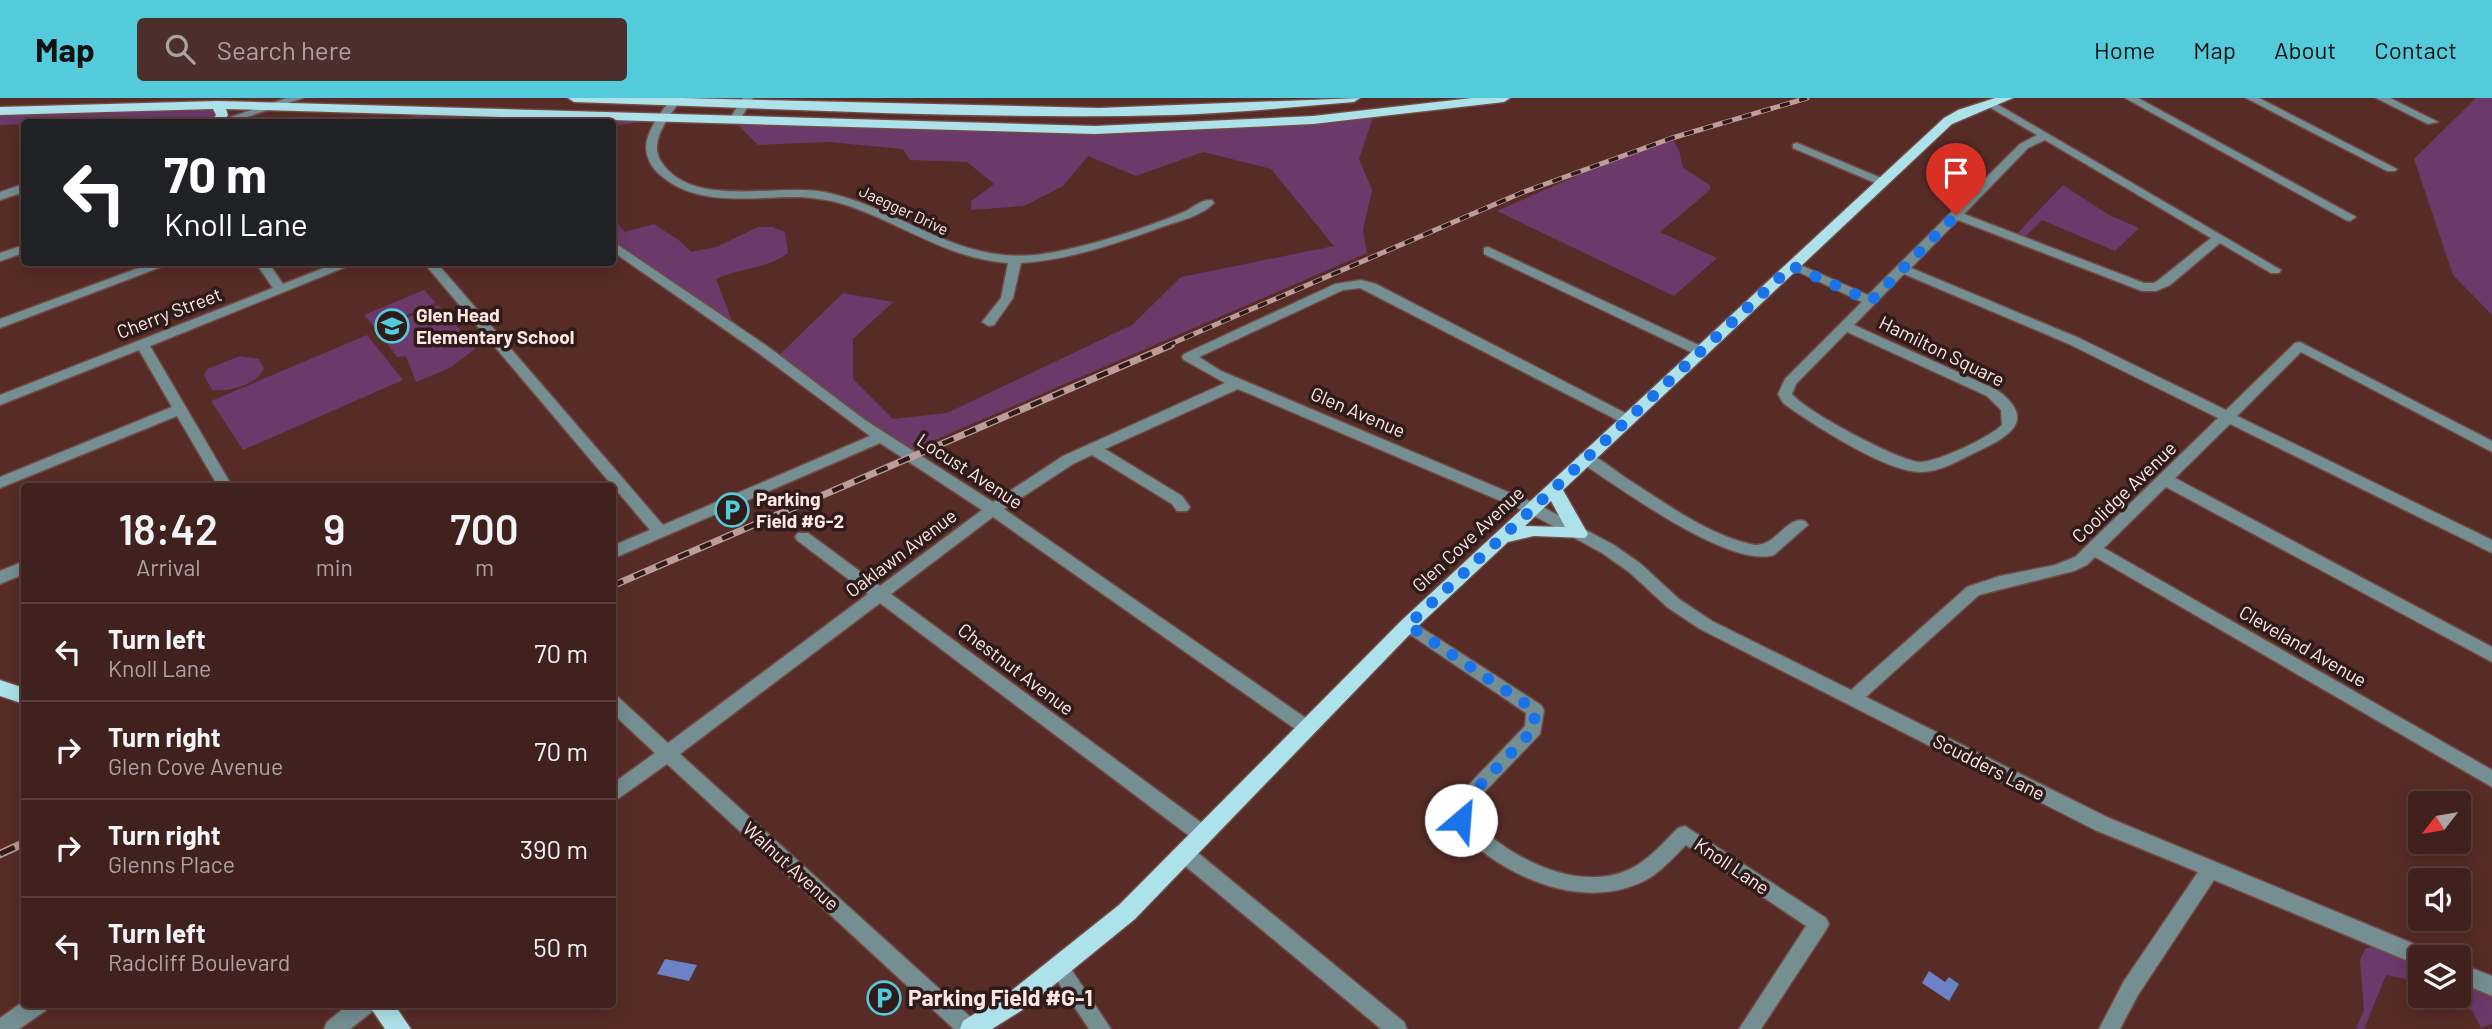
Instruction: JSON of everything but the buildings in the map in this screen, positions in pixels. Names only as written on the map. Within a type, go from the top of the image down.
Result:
[{"type":"main road","points":[[574,98],[746,100],[998,111],[1128,111],[1354,98]]},
{"type":"main road","points":[[0,111],[151,102],[267,108],[1004,129],[1153,129],[1313,120],[1504,98]]},
{"type":"main road","name":"Glen Cove Avenue","points":[[970,1029],[1019,999],[1127,912],[1408,625],[1948,121],[2007,98]]},
{"type":"main road","points":[[218,105],[222,115],[220,119]]},
{"type":"main road","name":"Scudders Lane","points":[[1555,488],[1565,513],[1579,534]]},
{"type":"main road","name":"Scudders Lane","points":[[1505,536],[1534,530],[1579,534]]},
{"type":"main road","points":[[0,688],[21,695]]},
{"type":"main road","points":[[382,1008],[400,1029]]},
{"type":"street","points":[[229,119],[298,98]]},
{"type":"street","points":[[2130,98],[2350,217]]},
{"type":"street","points":[[2251,98],[2391,169]]},
{"type":"street","points":[[2381,98],[2396,101],[2432,122]]},
{"type":"street","points":[[734,121],[746,100]]},
{"type":"street","name":"Jaegger Drive","points":[[675,101],[651,140],[652,157],[659,168],[681,184],[729,195],[791,192],[834,197],[869,209],[947,248],[971,255],[1015,260],[1054,255],[1189,214],[1208,203]]},
{"type":"street","points":[[1990,103],[2275,270]]},
{"type":"street","points":[[1790,402],[1785,394],[1790,382],[2024,146],[2044,136]]},
{"type":"street","points":[[1797,146],[1882,182]]},
{"type":"street","points":[[0,196],[21,189]]},
{"type":"street","points":[[1956,215],[2142,287],[2156,287],[2165,282],[2218,237]]},
{"type":"street","name":"Locust Avenue","points":[[616,248],[762,349],[881,437],[994,510],[1307,728]]},
{"type":"street","points":[[0,257],[21,250]]},
{"type":"street","points":[[1488,251],[1700,351]]},
{"type":"street","points":[[989,322],[1007,298],[1015,260]]},
{"type":"street","points":[[264,266],[281,290]]},
{"type":"street","name":"Cherry Street","points":[[0,400],[342,266]]},
{"type":"street","points":[[432,266],[660,532]]},
{"type":"street","points":[[1792,266],[1871,301]]},
{"type":"street","points":[[0,324],[132,268]]},
{"type":"street","points":[[1903,269],[2074,341],[2492,547]]},
{"type":"street","name":"Glen Avenue","points":[[1534,509],[1238,383],[1189,357],[1340,287],[1361,284],[1414,308],[1626,419]]},
{"type":"street","name":"Hamilton Square","points":[[1790,402],[1849,437],[1917,467],[1931,465],[1953,456],[2002,433],[2010,425],[2009,409],[1992,393],[1846,326]]},
{"type":"street","points":[[142,344],[181,409],[218,483]]},
{"type":"street","name":"Coolidge Avenue","points":[[1853,699],[1973,591],[1993,582],[2063,571],[2081,561],[2300,346],[2492,447]]},
{"type":"street","name":"Oaklawn Avenue","points":[[616,792],[1048,471],[1238,383]]},
{"type":"street","points":[[0,483],[181,409]]},
{"type":"street","points":[[616,551],[881,437]]},
{"type":"street","points":[[1093,449],[1178,500],[1182,507]]},
{"type":"street","points":[[1585,458],[1679,517],[1745,551],[1768,551],[1782,543],[1800,525]]},
{"type":"street","points":[[2166,480],[2492,655]]},
{"type":"street","name":"Scudders Lane","points":[[1534,509],[1634,568],[1673,603],[1706,625],[2102,824],[2408,951]]},
{"type":"street","name":"Chestnut Avenue","points":[[803,537],[1203,835]]},
{"type":"street","points":[[616,546],[632,544]]},
{"type":"street","name":"Cleveland Avenue","points":[[2094,550],[2492,779]]},
{"type":"street","points":[[0,578],[21,568]]},
{"type":"street","name":"Knoll Lane","points":[[1408,625],[1535,710],[1534,729],[1465,801],[1461,820],[1469,831],[1505,856],[1549,877],[1568,883],[1592,885],[1613,883],[1635,876],[1685,834],[1819,924],[1749,1029]]},
{"type":"street","name":"Walnut Avenue","points":[[616,706],[970,1029]]},
{"type":"street","points":[[1185,854],[1397,1029]]},
{"type":"street","points":[[2109,1029],[2131,988],[2210,870]]},
{"type":"street","points":[[1058,967],[1101,1029]]},
{"type":"street","points":[[2471,977],[2492,986]]},
{"type":"street","points":[[1,1029],[32,1008]]},
{"type":"street","points":[[334,1029],[361,1008]]},
{"type":"shaded area","points":[[2476,98],[2492,98],[2492,315],[2453,275],[2414,159]]},
{"type":"shaded area","points":[[218,105],[221,119],[21,119],[21,124],[0,125],[0,111]]},
{"type":"shaded area","points":[[402,112],[663,119],[616,126],[616,119],[416,119]]},
{"type":"shaded area","points":[[1374,114],[1359,159],[1372,190],[1363,230],[1367,253],[905,453],[775,359],[843,293],[893,302],[853,339],[853,379],[893,419],[947,413],[1132,325],[1181,277],[1334,246],[1271,169],[1203,152],[1136,176],[1088,156],[1063,186],[1024,206],[971,210],[971,201],[994,184],[967,162],[910,160],[903,149],[828,142],[758,145],[734,121],[1095,130]]},
{"type":"shaded area","points":[[1672,138],[1679,150],[1683,168],[1710,185],[1710,190],[1660,232],[1717,258],[1674,296],[1497,211],[1624,155]]},
{"type":"shaded area","points":[[2063,185],[2109,215],[2139,228],[2115,251],[2042,220],[2021,241],[2013,238]]},
{"type":"shaded area","points":[[616,222],[625,232],[654,224],[680,241],[691,252],[716,247],[758,227],[772,227],[785,232],[788,253],[771,262],[716,279],[736,331],[616,247]]},
{"type":"shaded area","points":[[424,290],[436,303],[375,328],[364,315]]},
{"type":"shaded area","points":[[438,305],[476,348],[450,368],[416,382],[406,356],[397,357],[377,330]]},
{"type":"shaded area","points":[[367,335],[403,380],[243,450],[211,401]]},
{"type":"shaded area","points":[[240,356],[259,359],[264,369],[260,375],[241,386],[212,390],[204,375],[207,369]]},
{"type":"shaded area","points":[[2374,946],[2408,960],[2408,980],[2386,975],[2364,1029],[2356,1029],[2364,1010],[2360,960],[2365,949]]},
{"type":"shaded area","points":[[2471,986],[2492,994],[2492,1024],[2481,1028],[2469,1008],[2471,1008]]},
{"type":"water","points":[[665,959],[697,965],[689,981],[657,974]]},
{"type":"water","points":[[1929,971],[1945,982],[1949,977],[1959,984],[1949,1001],[1922,983]]},
{"type":"railway","points":[[1166,346],[1521,193],[1672,138],[1807,98]]},
{"type":"railway","points":[[616,584],[1171,345]]},
{"type":"railway","points":[[0,854],[21,844]]},
{"type":"place","name":"Glen Head Elementary School","points":[[392,326]]},
{"type":"place","name":"Parking Field #G-2","points":[[732,510]]},
{"type":"place","name":"Parking Field #G-1","points":[[884,998]]},
{"type":"route","points":[[1461,820],[1465,801],[1534,729],[1535,710],[1408,625],[1792,266],[1871,301],[1956,215]]}]
